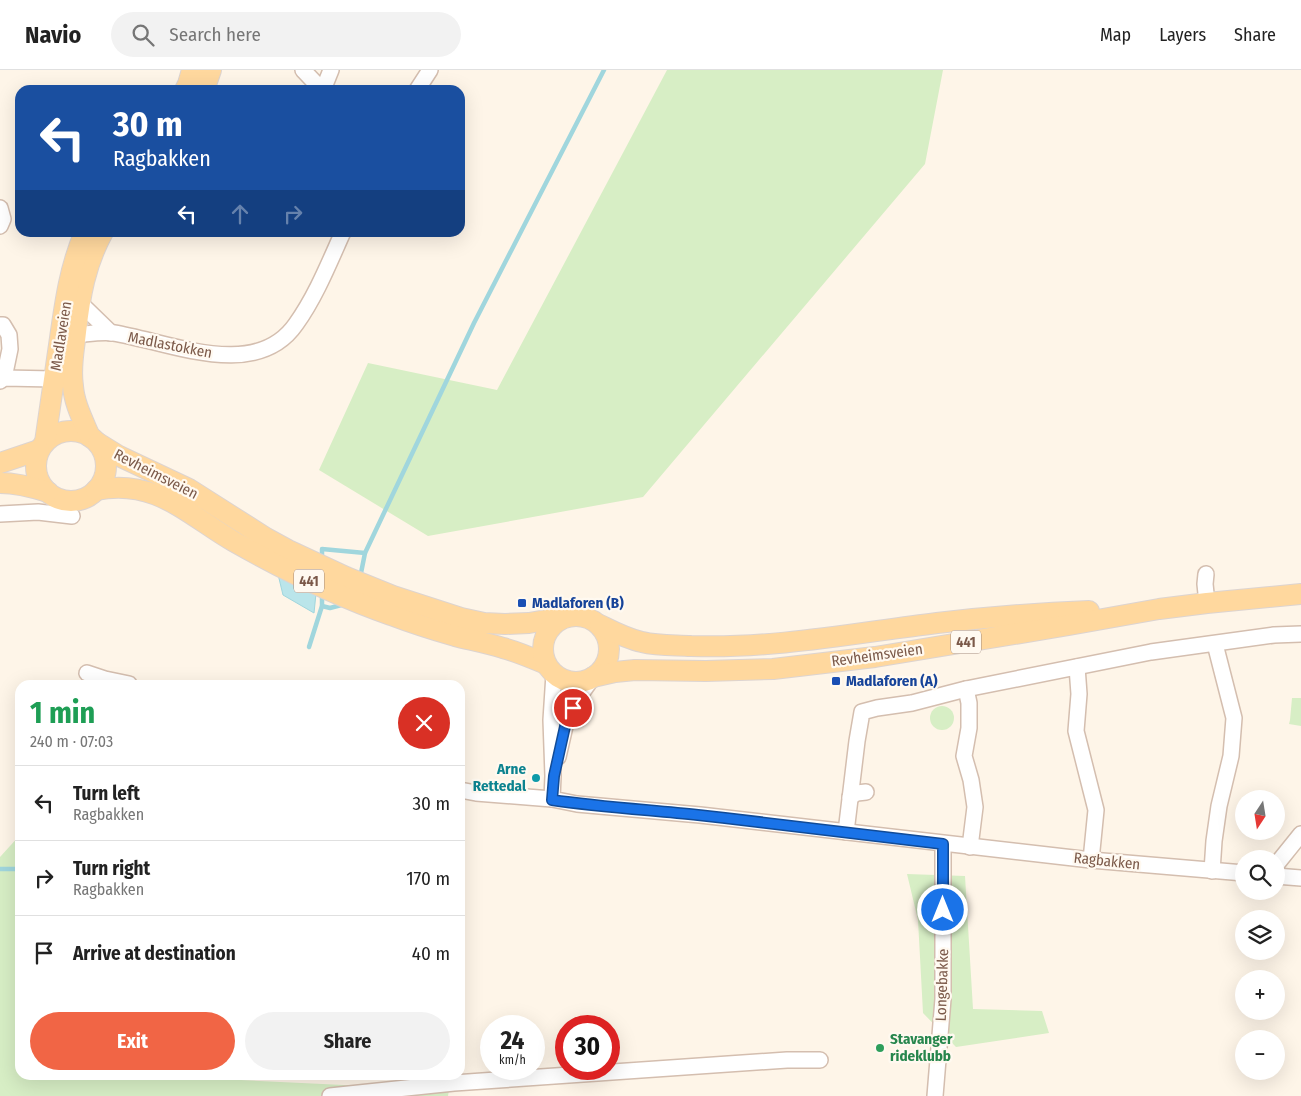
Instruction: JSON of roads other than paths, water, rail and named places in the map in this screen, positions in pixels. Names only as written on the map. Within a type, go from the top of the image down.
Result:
[{"type":"main road","points":[[188,85],[192,70]]},
{"type":"main road","points":[[206,85],[211,70]]},
{"type":"main road","name":"Madlaveien","points":[[42,446],[64,309],[74,264],[83,237]]},
{"type":"main road","name":"Madlaveien","points":[[94,440],[78,409],[73,387],[72,361],[79,302],[86,270],[100,237]]},
{"type":"main road","name":"441","points":[[0,463],[42,446],[53,436],[62,432],[82,432],[94,440]]},
{"type":"main road","points":[[94,440],[103,452],[106,462],[106,472],[96,490]]},
{"type":"main road","name":"Revheimsveien","points":[[94,440],[119,456],[188,489],[210,514]]},
{"type":"main road","points":[[42,446],[36,459],[36,468],[42,486],[48,492]]},
{"type":"main road","name":"441","points":[[0,483],[28,486],[68,501],[78,500],[96,490]]},
{"type":"main road","name":"Revheimsveien","points":[[96,490],[109,487],[144,490],[165,498],[189,512],[210,514]]},
{"type":"main road","name":"441","points":[[210,514],[231,540],[345,598],[390,615],[461,618],[484,623],[505,624],[528,623],[572,616],[587,617],[600,625]]},
{"type":"main road","name":"Revheimsveien","points":[[600,625],[624,637],[644,642],[688,646],[735,646],[805,641],[938,623],[1022,615],[1159,608],[1301,594]]},
{"type":"main road","name":"Revheimsveien","points":[[594,677],[635,670],[706,671],[773,668],[875,657],[1069,626],[1159,608]]},
{"type":"main road","name":"441","points":[[422,616],[454,635],[504,648],[550,669],[564,680],[582,682],[594,677]]},
{"type":"main road","points":[[550,669],[542,652],[543,639],[553,624],[564,617]]},
{"type":"main road","points":[[594,677],[601,671],[609,653],[606,633],[600,625]]},
{"type":"street","points":[[303,70],[317,85]]},
{"type":"street","points":[[324,85],[331,70]]},
{"type":"street","points":[[420,85],[430,70]]},
{"type":"street","points":[[0,208],[3,219],[0,226]]},
{"type":"street","name":"Madlastokken","points":[[76,335],[111,333],[201,353],[231,355],[260,352],[278,344],[296,326],[316,290],[341,237]]},
{"type":"street","name":"Madlastokken","points":[[79,302],[111,333]]},
{"type":"street","points":[[0,324],[3,325],[9,335],[10,349],[2,379],[54,379]]},
{"type":"street","points":[[0,514],[38,512],[72,516]]},
{"type":"street","points":[[1206,574],[1207,603]]},
{"type":"street","points":[[846,832],[862,712],[868,709],[922,701],[966,689],[1159,650],[1274,635],[1301,634]]},
{"type":"street","points":[[1212,871],[1219,806],[1231,756],[1234,718],[1215,644]]},
{"type":"street","points":[[1076,667],[1079,694],[1076,731],[1096,810],[1091,860]]},
{"type":"street","points":[[550,669],[554,776]]},
{"type":"street","points":[[87,673],[110,680]]},
{"type":"street","points":[[552,800],[554,776],[566,722],[581,694],[594,677]]},
{"type":"street","points":[[966,689],[969,703],[969,728],[964,756],[971,780],[975,807],[970,846]]},
{"type":"street","name":"Ragbakken","points":[[465,791],[577,804],[700,815],[1091,860],[1235,872]]},
{"type":"street","points":[[850,797],[857,793],[866,792]]},
{"type":"street","points":[[1285,854],[1301,834]]},
{"type":"street","name":"Longebakke","points":[[935,1096],[943,999],[943,844]]},
{"type":"street","points":[[1285,877],[1301,878]]},
{"type":"street","points":[[330,1096],[458,1089],[787,1060],[820,1060]]},
{"type":"water","points":[[319,564],[314,613],[283,595],[276,566]]},
{"type":"waterway","points":[[360,578],[365,553],[474,323],[604,70]]},
{"type":"waterway","points":[[322,560],[322,549],[365,553]]},
{"type":"waterway","points":[[309,647],[322,606],[322,593]]},
{"type":"waterway","points":[[322,606],[330,608],[345,604]]},
{"type":"waterway","points":[[0,869],[15,869]]},
{"type":"place","name":"Madlaforen (B)","points":[[522,603]]},
{"type":"place","name":"Madlaforen (A)","points":[[836,681]]},
{"type":"place","name":"Arne Rettedal","points":[[536,778]]},
{"type":"place","name":"Stavanger rideklubb","points":[[880,1048]]}]
